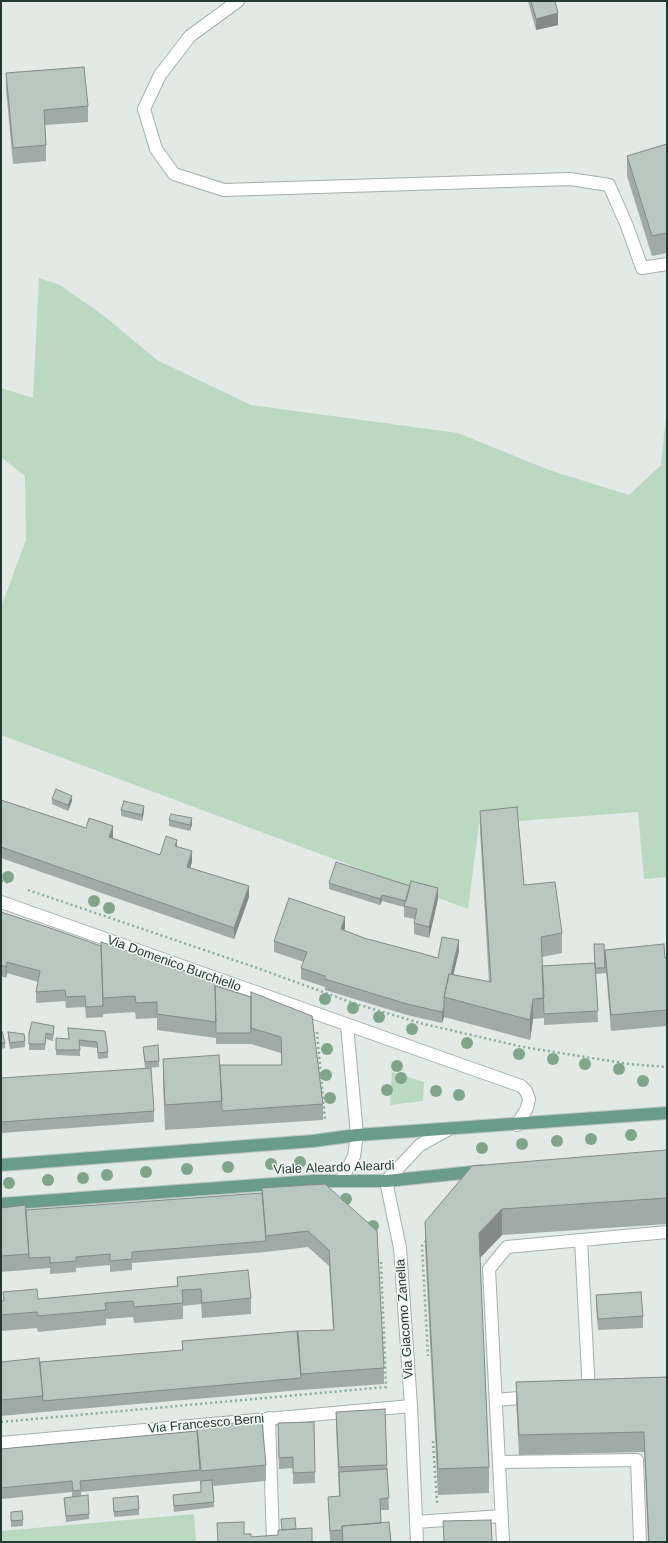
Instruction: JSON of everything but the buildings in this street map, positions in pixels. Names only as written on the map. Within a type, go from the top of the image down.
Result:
[{"type":"main road","name":"Viale Aleardo Aleardi","points":[[1,1165],[313,1141],[357,1135],[517,1125],[667,1113]]},
{"type":"main road","name":"Viale Aleardo Aleardi","points":[[1,1204],[314,1181],[386,1180],[495,1170]]},
{"type":"street","points":[[238,1],[190,36],[160,75],[144,109],[156,149],[174,174],[224,190],[570,179],[609,185],[627,226],[642,268],[667,264]]},
{"type":"street","name":"Via Domenico Burchiello","points":[[1,902],[521,1086],[526,1091],[529,1099],[527,1108],[517,1125]]},
{"type":"street","points":[[341,1181],[354,1156],[357,1135],[347,1025]]},
{"type":"street","points":[[386,1180],[420,1145],[449,1129]]},
{"type":"street","name":"Via Giacomo Zanella","points":[[386,1180],[400,1248],[417,1542]]},
{"type":"street","points":[[503,1542],[489,1269],[507,1247],[667,1232]]},
{"type":"street","points":[[573,1394],[589,1393],[581,1240]]},
{"type":"street","points":[[496,1400],[542,1396]]},
{"type":"street","name":"Via Francesco Berni","points":[[1,1443],[410,1406]]},
{"type":"street","points":[[269,1418],[273,1542]]},
{"type":"street","points":[[499,1462],[637,1460],[640,1542]]},
{"type":"street","points":[[416,1522],[502,1516]]},
{"type":"path","points":[[1,881],[15,886]]},
{"type":"path","points":[[22,888],[260,969],[353,1003],[420,1024],[523,1047],[629,1064],[667,1067]]},
{"type":"path","points":[[317,1030],[325,1122]]},
{"type":"path","points":[[1,1422],[386,1387],[380,1260]]},
{"type":"green space","points":[[39,278],[60,285],[104,316],[157,360],[251,405],[458,433],[549,470],[629,495],[661,465],[667,406],[667,877],[644,879],[638,812],[479,824],[468,909],[1,735],[1,607],[26,540],[25,476],[1,457],[1,388],[33,398]]},
{"type":"green space","points":[[392,1072],[424,1082],[423,1101],[390,1105]]},
{"type":"green space","points":[[194,1514],[196,1542],[1,1542],[1,1531]]}]
